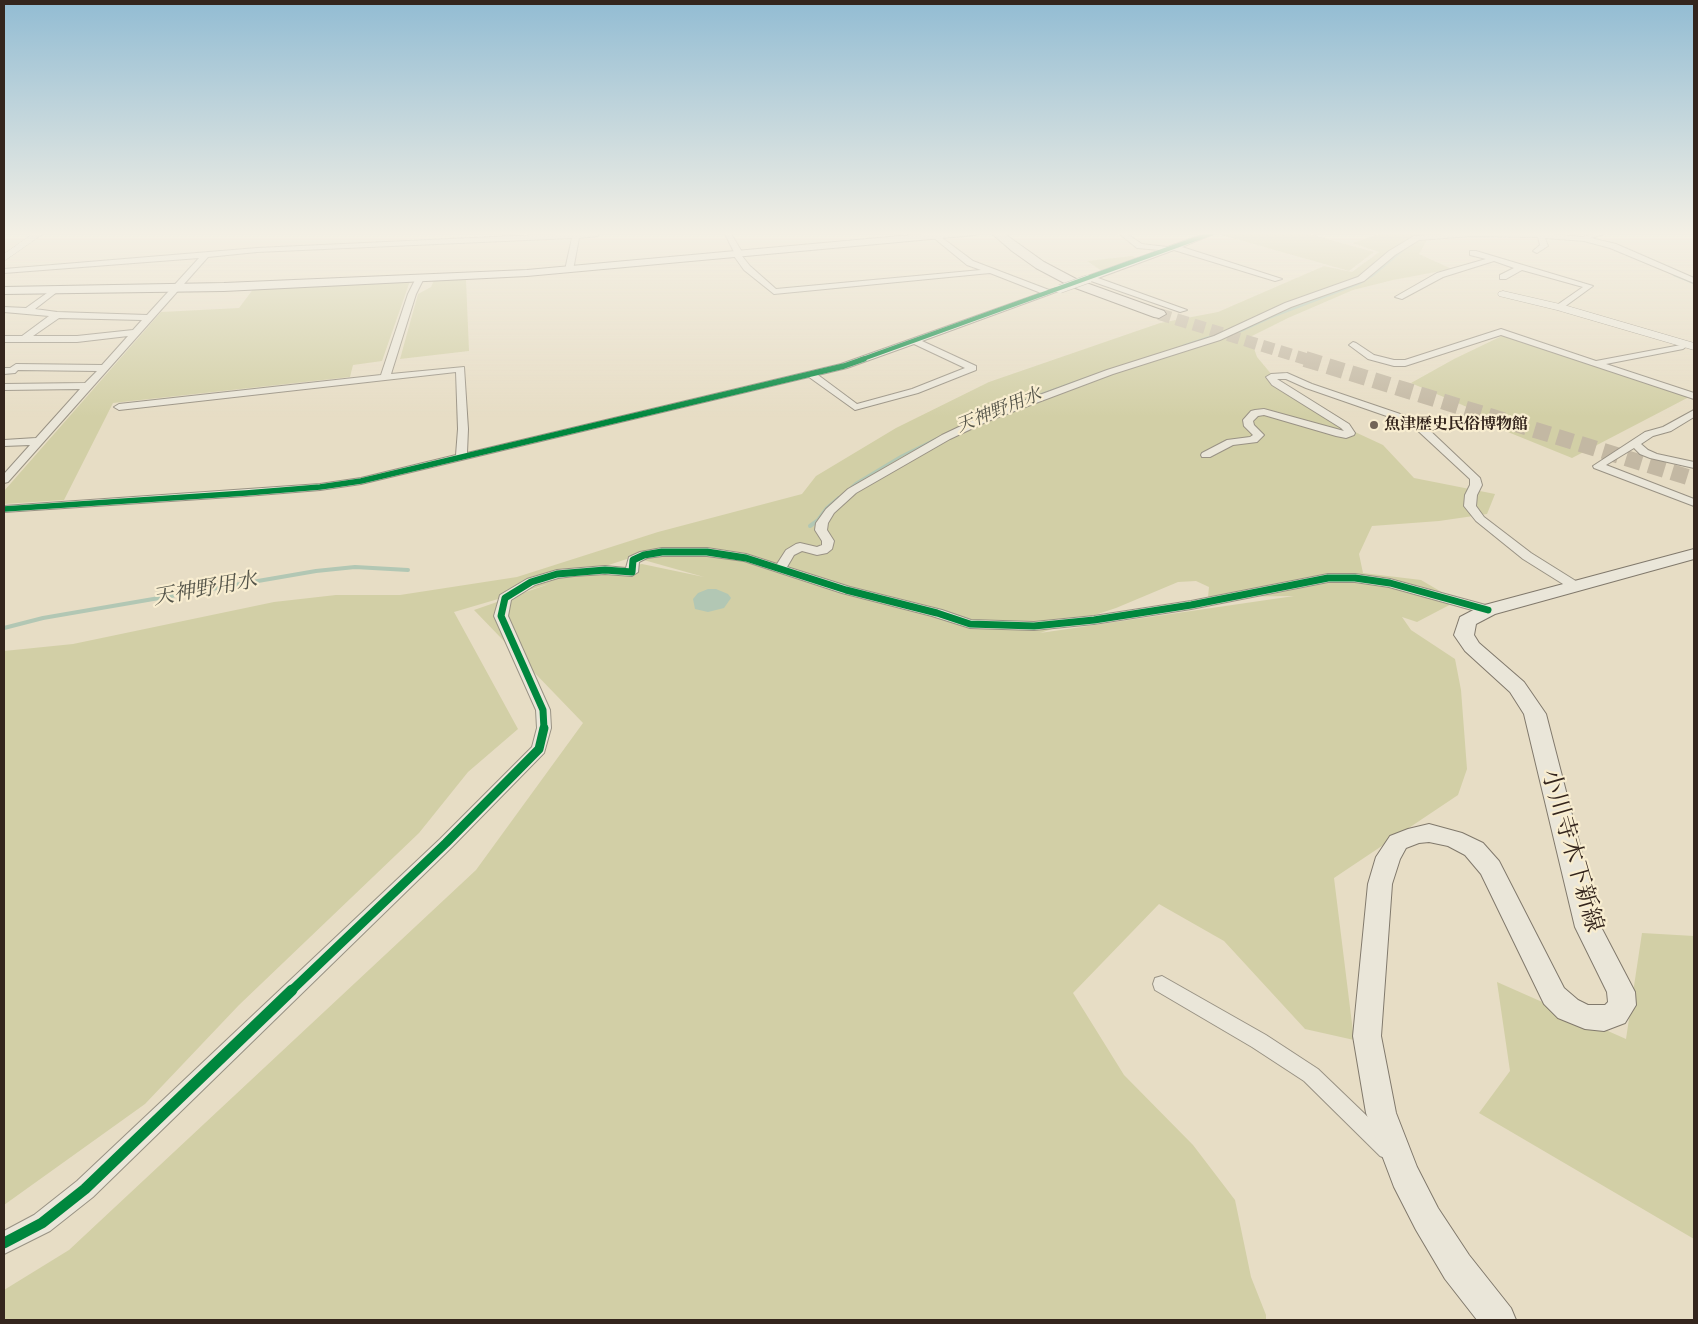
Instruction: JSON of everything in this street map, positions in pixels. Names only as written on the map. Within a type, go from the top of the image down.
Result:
[{"type":"main road","points":[[1104,294],[1159,314]]},
{"type":"main road","name":"小川寺木下新線","points":[[1499,1320],[1457,1267],[1427,1219],[1400,1162],[1380,1113],[1367,1036],[1380,884],[1388,857],[1398,842],[1416,835],[1429,833],[1454,839],[1474,849],[1490,868],[1554,996],[1568,1009],[1585,1018],[1604,1019],[1615,1014],[1622,1005],[1621,992],[1588,927],[1535,714],[1517,687],[1472,647],[1464,635],[1467,621],[1488,610],[1694,554]]},
{"type":"street","points":[[28,310],[49,294]]},
{"type":"street","points":[[4,480],[171,294]]},
{"type":"street","points":[[385,378],[412,294]]},
{"type":"street","points":[[4,509],[320,487],[361,481],[844,366],[1047,294]]},
{"type":"street","points":[[1135,294],[1183,310]]},
{"type":"street","points":[[780,568],[790,553],[800,547],[817,551],[823,550],[828,546],[828,541],[821,530],[822,522],[830,511],[852,491],[946,437],[984,419],[1110,372],[1217,338],[1288,306],[1321,294]]},
{"type":"street","points":[[1399,297],[1405,294]]},
{"type":"street","points":[[1502,294],[1560,307],[1660,336],[1690,348]]},
{"type":"street","points":[[1560,307],[1578,294]]},
{"type":"street","points":[[4,309],[28,310],[57,315],[148,318]]},
{"type":"street","points":[[24,339],[57,315]]},
{"type":"street","points":[[1353,345],[1371,357],[1394,364],[1405,363],[1443,352],[1501,332],[1694,396]]},
{"type":"street","points":[[4,339],[77,339],[134,333]]},
{"type":"street","points":[[810,374],[855,406],[915,391],[973,368],[914,341]]},
{"type":"street","points":[[1598,363],[1690,348]]},
{"type":"street","points":[[4,371],[12,371],[16,367],[104,368]]},
{"type":"street","points":[[119,407],[461,369],[463,429],[461,458]]},
{"type":"street","points":[[1206,455],[1231,442],[1253,440],[1259,435],[1249,426],[1248,420],[1255,413],[1264,412],[1336,433],[1346,435],[1350,433],[1345,426],[1275,383],[1271,377],[1287,376],[1309,386],[1405,419],[1420,428],[1474,478],[1476,485],[1470,506],[1480,519],[1527,556],[1575,586]]},
{"type":"street","points":[[4,387],[88,386]]},
{"type":"street","points":[[1694,413],[1667,429],[1649,434],[1598,466],[1694,502]]},
{"type":"street","points":[[4,443],[38,441]]},
{"type":"street","points":[[1634,443],[1644,452],[1654,456],[1694,465]]},
{"type":"street","points":[[4,1243],[42,1223],[85,1189],[446,843],[539,749],[544,728],[543,710],[501,616],[505,598],[531,582],[557,574],[605,570],[632,572],[633,560],[644,555],[662,552],[707,552],[746,558],[846,590],[937,613],[970,624],[1034,626],[1094,620],[1191,605],[1328,578],[1354,578],[1390,583],[1488,610]]},
{"type":"street","points":[[1162,984],[1259,1041],[1311,1075],[1400,1162]]},
{"type":"shaded area","points":[[250,294],[406,294],[382,361],[353,365],[350,377],[113,403],[64,500],[4,504],[4,491],[161,312],[239,308]]},
{"type":"shaded area","points":[[418,294],[467,294],[469,351],[400,359]]},
{"type":"shaded area","points":[[1260,294],[1344,294],[1250,337],[1257,357],[1283,388],[1327,419],[1383,445],[1414,478],[1495,494],[1487,514],[1439,521],[1372,526],[1359,554],[1363,573],[1421,580],[1457,601],[1417,622],[1402,617],[1411,630],[1455,659],[1461,690],[1467,769],[1458,795],[1334,878],[1354,1040],[1305,1029],[1224,941],[1159,904],[1073,993],[1124,1075],[1193,1145],[1235,1200],[1251,1277],[1266,1315],[1266,1320],[4,1320],[4,1290],[69,1250],[476,870],[583,723],[474,610],[549,584],[454,612],[518,729],[468,772],[419,833],[239,1005],[145,1104],[4,1205],[4,651],[73,644],[274,602],[336,595],[400,595],[517,577],[658,532],[802,494],[816,476],[896,428],[989,382],[1160,323],[1218,312]],"holes":[[[633,557],[704,577],[642,564],[572,577]],[[1196,581],[1209,587],[1208,597],[1294,596],[1040,633],[1116,608],[1178,582]]]},
{"type":"shaded area","points":[[1506,334],[1691,396],[1572,458],[1498,428],[1474,410],[1411,383],[1454,359]]},
{"type":"shaded area","points":[[708,589],[716,589],[728,594],[731,598],[724,608],[708,612],[695,609],[693,599],[698,593]]},
{"type":"shaded area","points":[[1642,933],[1694,936],[1694,1239],[1479,1113],[1510,1071],[1497,982],[1626,1039]]},
{"type":"waterway","name":"天神野用水","points":[[1234,334],[1271,317],[1332,294]]},
{"type":"waterway","name":"天神野用水","points":[[1183,346],[1210,337]]},
{"type":"waterway","name":"天神野用水","points":[[1003,408],[1112,369]]},
{"type":"waterway","name":"天神野用水","points":[[847,491],[856,483],[901,456],[978,418]]},
{"type":"waterway","name":"天神野用水","points":[[816,522],[826,508],[839,497]]},
{"type":"waterway","name":"天神野用水","points":[[810,526],[816,522]]},
{"type":"waterway","name":"天神野用水","points":[[4,628],[43,618],[316,571],[355,567],[408,570]]},
{"type":"tunnel","points":[[1159,314],[1309,360]]},
{"type":"tunnel","points":[[1305,359],[1694,479]]},
{"type":"cycle path","points":[[4,509],[246,493],[320,487],[361,481],[844,366],[1044,294]]},
{"type":"cycle path","points":[[4,1243],[42,1223],[85,1189],[446,843],[539,749],[544,728],[543,710],[501,616],[505,598],[531,582],[557,574],[574,572],[605,570],[632,572],[633,560],[644,555],[662,552],[707,552],[746,558],[846,590],[937,613],[970,624],[1034,626],[1094,620],[1191,605],[1328,578],[1355,578],[1390,583],[1488,610]]},
{"type":"place","name":"魚津歴史民俗博物館","points":[[1374,425]]}]
